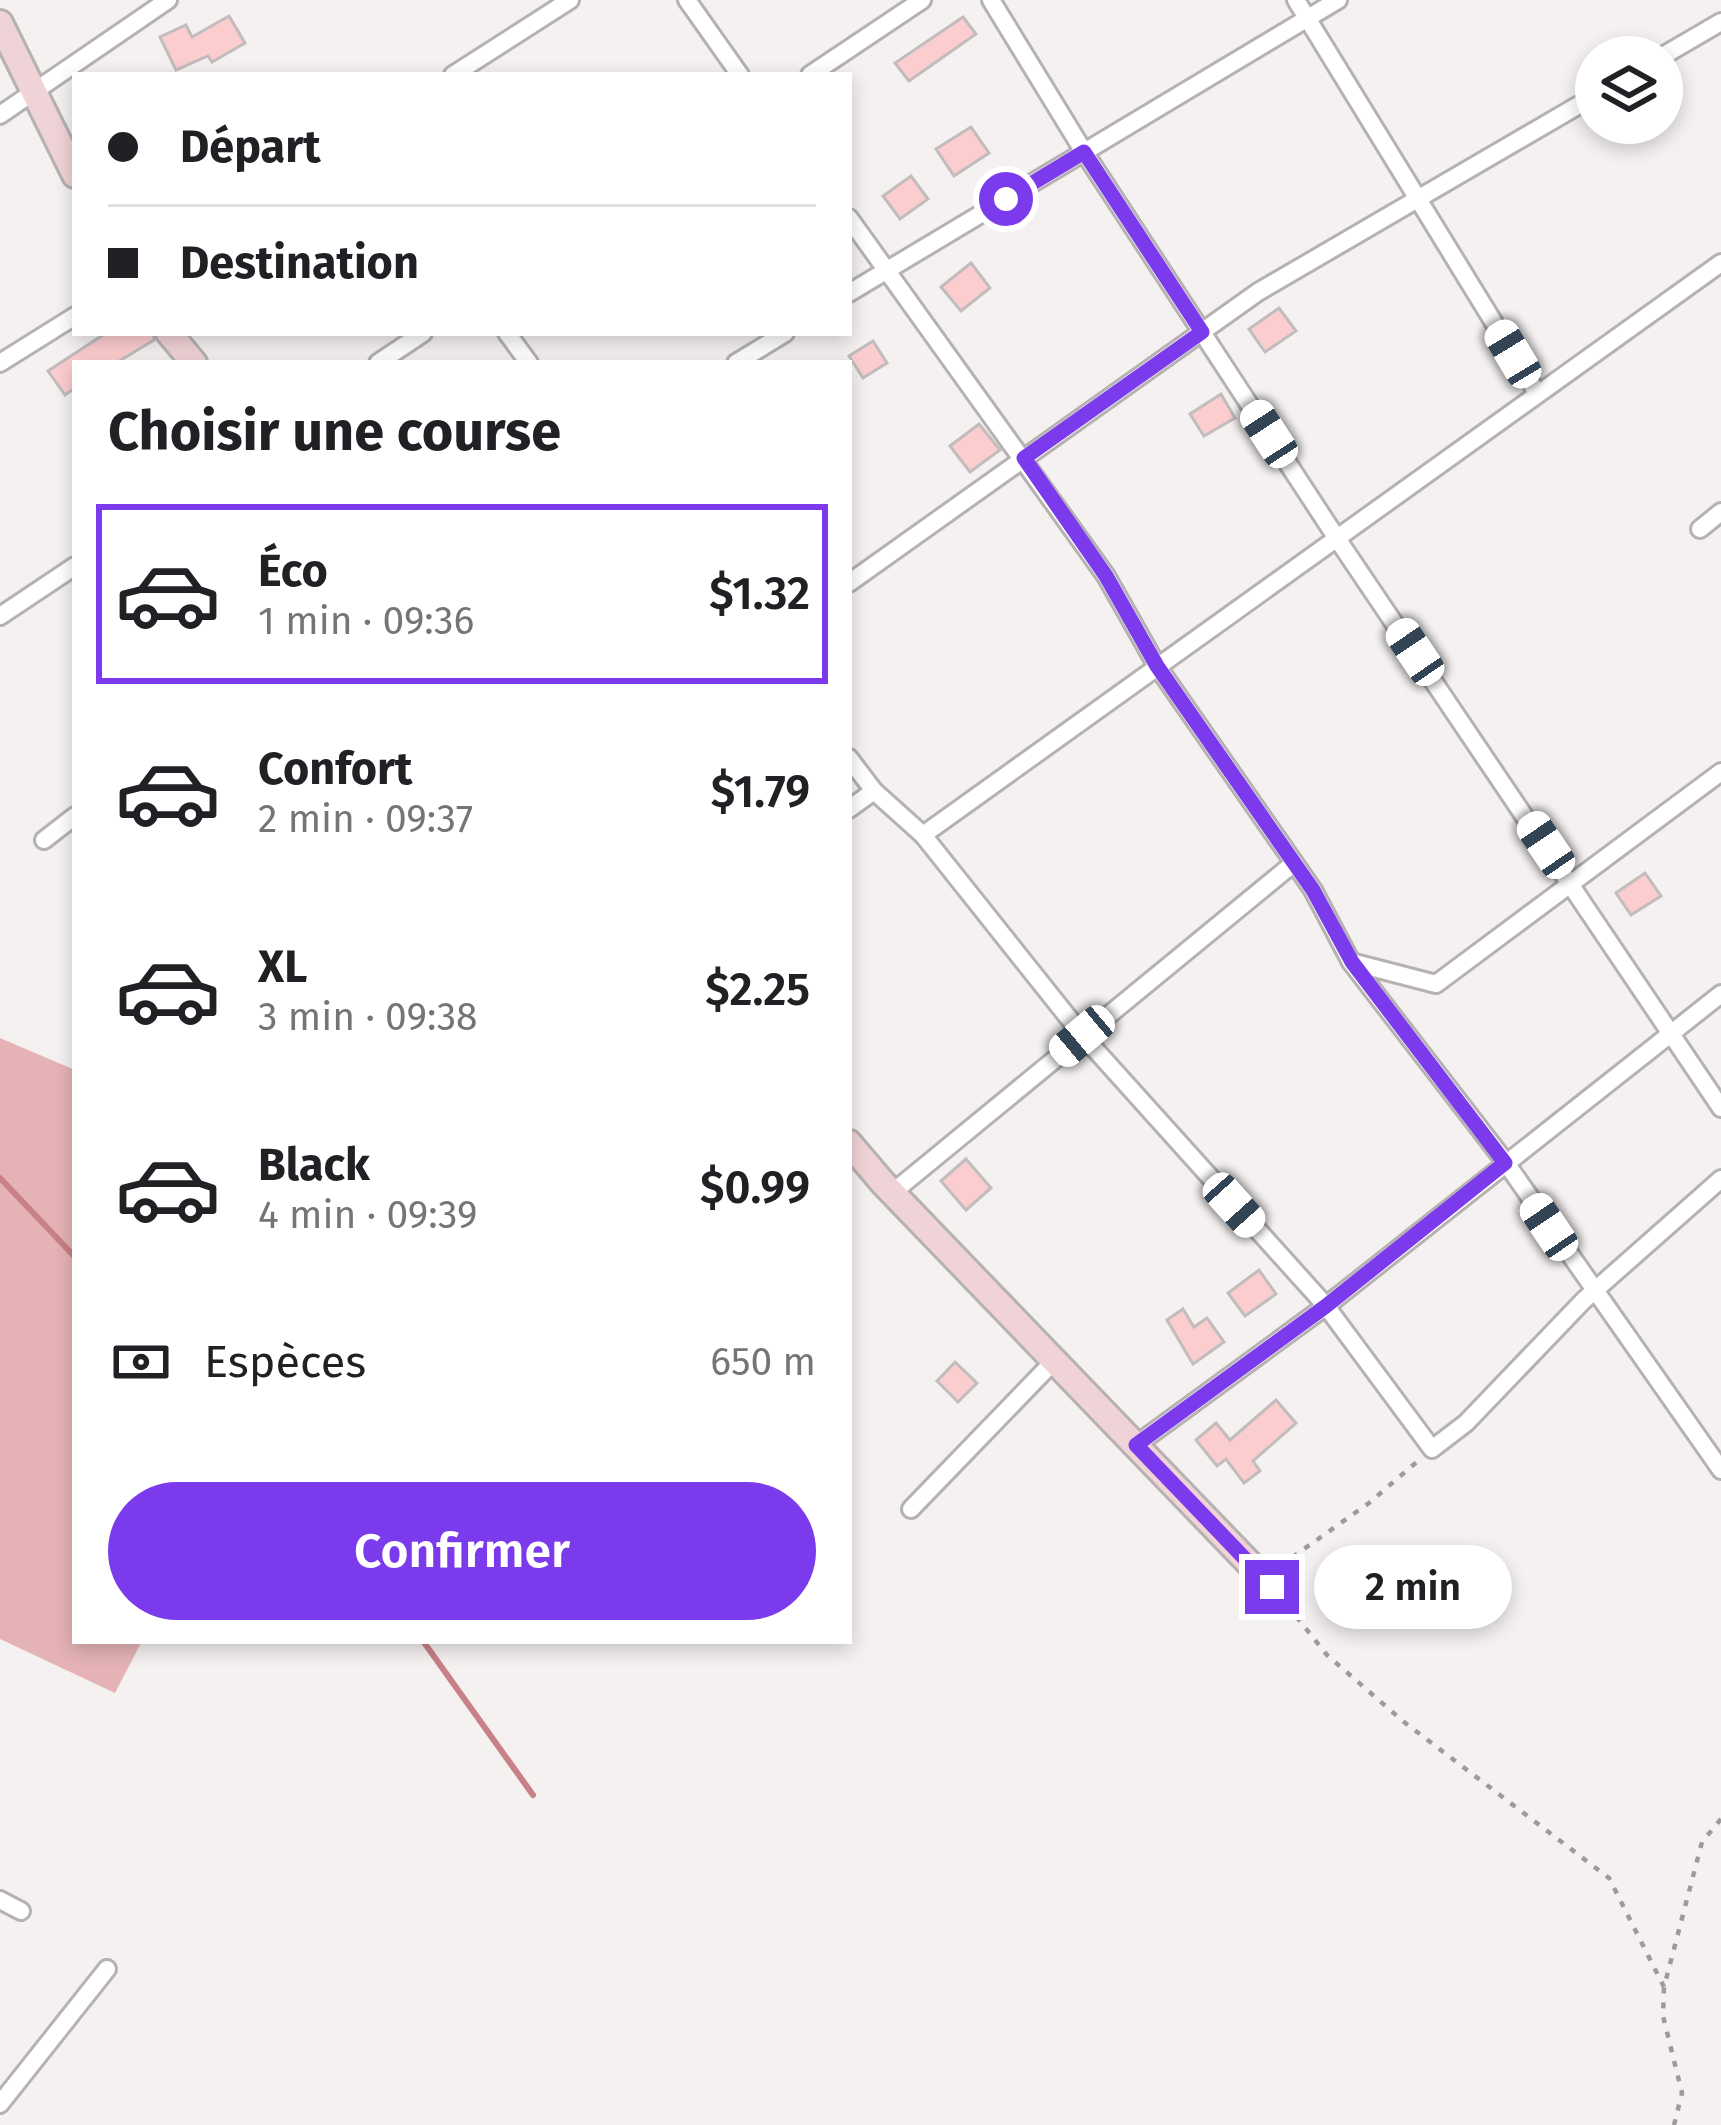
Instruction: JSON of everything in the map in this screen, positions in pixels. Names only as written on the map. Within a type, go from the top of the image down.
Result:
[{"type":"street","points":[[0,115],[168,0]]},
{"type":"street","points":[[457,72],[570,0]]},
{"type":"street","points":[[687,0],[738,72]]},
{"type":"street","points":[[814,72],[922,0]]},
{"type":"street","points":[[991,0],[1084,152],[1336,537],[1721,1108]]},
{"type":"street","points":[[1296,0],[1537,393]]},
{"type":"street","points":[[852,291],[1338,0]]},
{"type":"street","points":[[0,22],[72,169]]},
{"type":"street","points":[[1683,44],[1721,22]]},
{"type":"street","points":[[852,581],[1258,292],[1575,107]]},
{"type":"street","points":[[852,222],[1106,576],[1157,666],[1294,863],[1352,962],[1505,1163],[1721,1470]]},
{"type":"street","points":[[923,835],[1721,263]]},
{"type":"street","points":[[0,363],[72,318]]},
{"type":"street","points":[[172,336],[192,360]]},
{"type":"street","points":[[382,360],[418,336]]},
{"type":"street","points":[[741,360],[779,336]]},
{"type":"street","points":[[1700,529],[1721,512]]},
{"type":"street","points":[[0,616],[72,568]]},
{"type":"street","points":[[852,762],[874,791],[923,835],[1082,1036],[1326,1306],[1432,1448],[1466,1423],[1592,1292],[1721,1179]]},
{"type":"street","points":[[1352,962],[1436,984],[1721,772]]},
{"type":"street","points":[[852,806],[874,791]]},
{"type":"street","points":[[44,840],[72,818]]},
{"type":"street","points":[[892,1193],[1294,863]]},
{"type":"street","points":[[1136,1445],[1326,1306],[1721,994]]},
{"type":"street","points":[[852,1146],[1268,1582]]},
{"type":"street","points":[[911,1509],[1054,1361]]},
{"type":"street","points":[[0,1900],[21,1911]]},
{"type":"street","points":[[0,2104],[107,1969]]},
{"type":"path","points":[[1432,1448],[1268,1582],[1327,1655],[1403,1722],[1609,1878],[1664,1987]]},
{"type":"path","points":[[1674,2125],[1682,2093],[1664,2015],[1664,1987],[1702,1842],[1721,1819]]},
{"type":"shaded area","points":[[0,1038],[72,1069],[72,1644],[140,1644],[115,1693],[0,1639]]},
{"type":"building","points":[[229,16],[245,43],[212,62],[208,56],[176,70],[160,37],[186,25],[192,37]]},
{"type":"building","points":[[963,17],[976,34],[909,81],[895,63]]},
{"type":"building","points":[[971,127],[989,153],[954,176],[936,149]]},
{"type":"building","points":[[911,176],[928,199],[900,219],[883,196]]},
{"type":"building","points":[[971,263],[990,288],[961,311],[941,287]]},
{"type":"building","points":[[1279,308],[1296,331],[1265,352],[1249,329]]},
{"type":"building","points":[[101,336],[153,336],[121,360],[72,360],[72,390],[65,395],[48,371]]},
{"type":"building","points":[[873,341],[887,363],[863,378],[849,356]]},
{"type":"building","points":[[1221,394],[1235,418],[1204,436],[1190,414]]},
{"type":"building","points":[[979,424],[1000,450],[970,472],[950,446]]},
{"type":"building","points":[[1645,873],[1661,896],[1631,915],[1616,893]]},
{"type":"building","points":[[966,1159],[991,1188],[966,1210],[941,1181]]},
{"type":"building","points":[[1259,1270],[1276,1294],[1245,1316],[1228,1293]]},
{"type":"building","points":[[1183,1309],[1194,1327],[1207,1318],[1224,1342],[1193,1364],[1167,1320]]},
{"type":"building","points":[[955,1362],[977,1383],[958,1402],[937,1381]]},
{"type":"building","points":[[1276,1400],[1296,1423],[1253,1461],[1260,1471],[1244,1483],[1226,1459],[1217,1466],[1196,1440],[1216,1423],[1230,1440]]},
{"type":"waterway","points":[[0,1178],[72,1254]]},
{"type":"waterway","points":[[425,1644],[533,1795]]},
{"type":"route","points":[[1006,199],[1084,152],[1202,332],[1024,458],[1106,576],[1157,666],[1313,890],[1352,962],[1505,1163],[1326,1306],[1136,1445],[1272,1587]]}]
